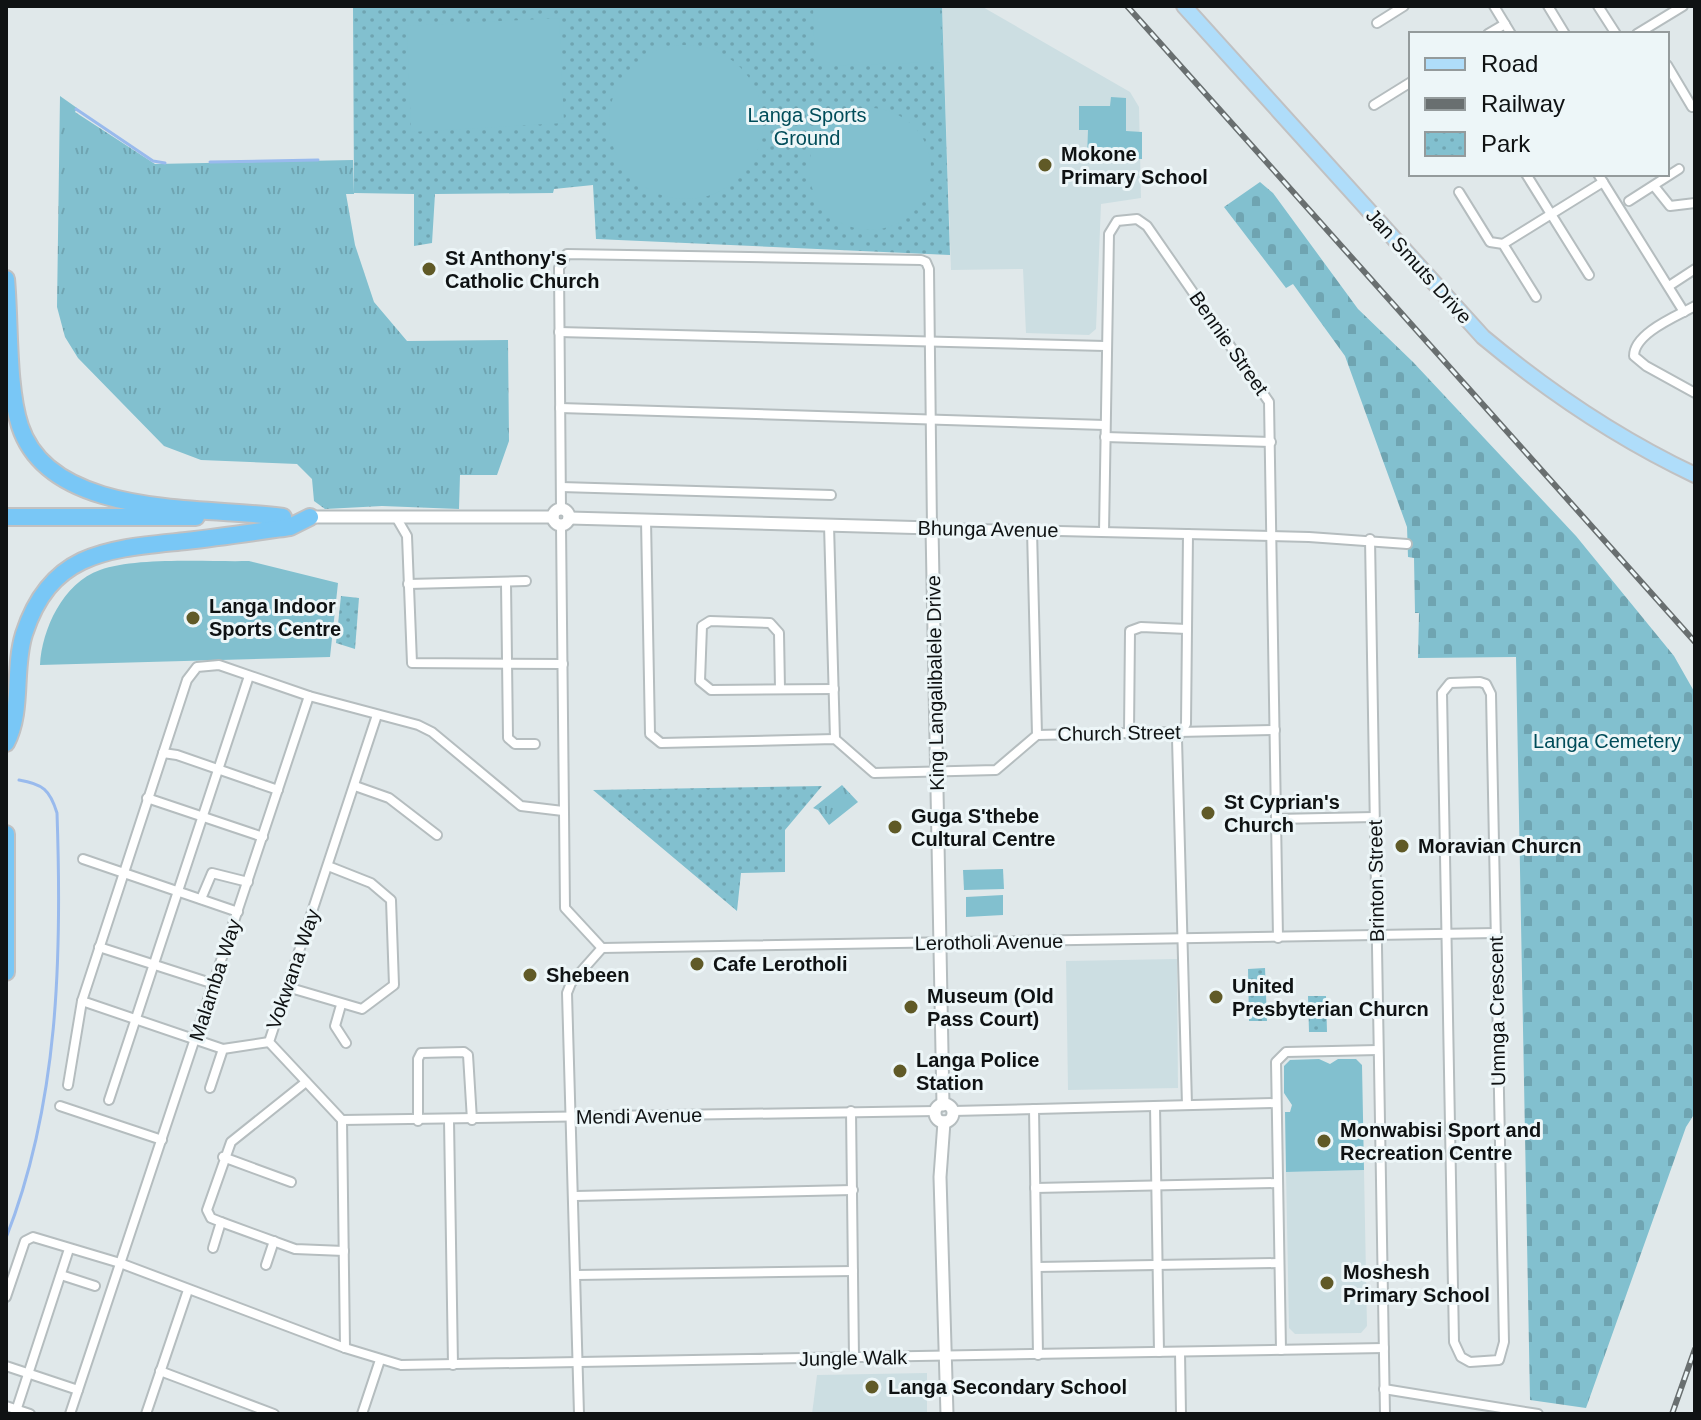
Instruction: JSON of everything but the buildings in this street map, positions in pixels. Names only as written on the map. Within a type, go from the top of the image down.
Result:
[{"type":"highway","points":[[6,279],[15,409],[25,440],[44,466],[83,489],[122,499],[283,517]]},
{"type":"highway","points":[[6,517],[310,517]]},
{"type":"highway","points":[[6,743],[13,724],[23,637],[42,596],[61,573],[103,551],[290,527],[310,517]]},
{"type":"highway","points":[[6,834],[6,972]]},
{"type":"main road","name":"Jan Smuts Drive","points":[[1184,6],[1483,337],[1535,380],[1593,421],[1636,447],[1695,475]]},
{"type":"street","points":[[1377,23],[1404,6]]},
{"type":"street","points":[[1494,6],[1510,32]]},
{"type":"street","points":[[1548,6],[1564,32]]},
{"type":"street","points":[[1598,6],[1615,32]]},
{"type":"street","points":[[1644,32],[1683,6]]},
{"type":"street","points":[[1491,32],[1505,24]]},
{"type":"street","points":[[1669,68],[1692,107]]},
{"type":"street","points":[[1374,105],[1409,83]]},
{"type":"street","points":[[1669,176],[1679,169]]},
{"type":"street","points":[[1527,176],[1589,275]]},
{"type":"street","points":[[1629,201],[1669,176]]},
{"type":"street","points":[[1459,192],[1490,242],[1503,244],[1601,178],[1684,312]]},
{"type":"street","points":[[1654,186],[1670,206],[1695,203]]},
{"type":"street","name":"Bennie Street","points":[[1104,532],[1109,230],[1117,221],[1137,219],[1147,226],[1266,395],[1271,442],[1278,938]]},
{"type":"street","points":[[1503,244],[1536,297]]},
{"type":"street","name":"King Langalibalele Drive","points":[[559,332],[559,268],[564,256],[593,252],[926,262],[944,1109]]},
{"type":"street","points":[[1669,286],[1695,269]]},
{"type":"street","points":[[1695,306],[1635,344],[1634,356],[1695,393]]},
{"type":"street","points":[[579,1414],[573,1117],[567,993],[571,983],[602,948],[565,908],[559,332],[1105,346]]},
{"type":"street","points":[[560,408],[1105,425]]},
{"type":"street","points":[[1105,437],[1271,442]]},
{"type":"street","points":[[561,487],[831,495]]},
{"type":"street","name":"Bhunga Avenue","points":[[310,517],[646,520],[1370,539],[1407,544]]},
{"type":"street","points":[[396,517],[406,532],[412,663],[563,664]]},
{"type":"street","points":[[646,520],[650,734],[661,743],[835,739],[829,525]]},
{"type":"street","points":[[1032,530],[1037,735]]},
{"type":"street","points":[[1187,1105],[1177,739],[1186,724],[1188,534]]},
{"type":"street","name":"Brinton Street","points":[[1370,539],[1385,1414]]},
{"type":"street","points":[[408,584],[526,581]]},
{"type":"street","points":[[506,583],[508,738],[515,744],[535,744]]},
{"type":"street","points":[[780,689],[779,633],[776,627],[770,623],[710,621],[702,626],[700,651],[703,685],[715,691],[834,689]]},
{"type":"street","points":[[1129,732],[1130,631],[1141,627],[1187,629]]},
{"type":"street","points":[[68,1085],[82,1001],[147,798],[193,671],[214,664],[432,732],[521,806],[563,811]]},
{"type":"street","points":[[109,1100],[249,676]]},
{"type":"street","name":"Umnga Crescent","points":[[1450,683],[1486,684],[1491,694],[1496,933],[1504,1342],[1500,1358],[1485,1362],[1465,1361],[1454,1342],[1442,693],[1450,683]]},
{"type":"street","name":"Malamba Way","points":[[70,1414],[309,696]]},
{"type":"street","name":"Vokwana Way","points":[[342,1120],[269,1042],[377,715]]},
{"type":"street","name":"Church Street","points":[[835,739],[874,773],[937,773],[996,770],[1037,735],[1275,730]]},
{"type":"street","points":[[163,753],[278,790]]},
{"type":"street","points":[[355,786],[389,798],[437,835]]},
{"type":"street","points":[[147,798],[263,837]]},
{"type":"street","points":[[1276,819],[1374,817]]},
{"type":"street","points":[[83,859],[238,912]]},
{"type":"street","points":[[287,987],[341,1005],[366,1008],[394,985],[393,904],[371,883],[328,866]]},
{"type":"street","points":[[201,899],[208,877],[215,872],[248,882]]},
{"type":"street","name":"Lerotholi Avenue","points":[[602,948],[1496,933]]},
{"type":"street","points":[[99,947],[214,984]]},
{"type":"street","points":[[82,1001],[223,1049],[269,1042]]},
{"type":"street","points":[[341,1005],[335,1026],[346,1043]]},
{"type":"street","points":[[210,1088],[223,1049]]},
{"type":"street","points":[[1281,1350],[1276,1062],[1283,1053],[1378,1050]]},
{"type":"street","points":[[418,1121],[418,1059],[421,1053],[429,1052],[464,1052],[468,1055],[472,1120]]},
{"type":"street","points":[[306,1082],[235,1138],[223,1157],[207,1210],[211,1218],[301,1250],[344,1251]]},
{"type":"street","name":"Mendi Avenue","points":[[342,1120],[1276,1103]]},
{"type":"street","points":[[60,1106],[162,1140]]},
{"type":"street","points":[[1155,1106],[1159,1352]]},
{"type":"street","points":[[944,1109],[951,1119],[944,1122],[940,1177],[947,1414]]},
{"type":"street","points":[[1034,1109],[1038,1355]]},
{"type":"street","points":[[851,1111],[854,1358]]},
{"type":"street","points":[[342,1120],[345,1348]]},
{"type":"street","points":[[449,1120],[453,1365]]},
{"type":"street","points":[[223,1157],[291,1182]]},
{"type":"street","points":[[1035,1188],[1278,1183]]},
{"type":"street","points":[[575,1196],[853,1190]]},
{"type":"street","points":[[213,1248],[221,1222]]},
{"type":"street","name":"Jungle Walk","points":[[6,1297],[28,1238],[120,1263],[345,1348],[401,1365],[1384,1348]]},
{"type":"street","points":[[266,1265],[274,1241]]},
{"type":"street","points":[[16,1412],[69,1249]]},
{"type":"street","points":[[1037,1267],[1279,1263]]},
{"type":"street","points":[[576,1275],[853,1271]]},
{"type":"street","points":[[61,1275],[95,1286]]},
{"type":"street","points":[[146,1414],[188,1290]]},
{"type":"street","points":[[1180,1352],[1181,1414]]},
{"type":"street","points":[[362,1414],[380,1360]]},
{"type":"street","points":[[6,1366],[78,1390]]},
{"type":"street","points":[[160,1371],[274,1414]]},
{"type":"street","points":[[1384,1389],[1538,1414]]},
{"type":"street","points":[[6,1406],[16,1412],[30,1414]]},
{"type":"shaded area","name":"Mokone Primary School","points":[[942,6],[981,6],[1130,92],[1139,107],[1141,198],[1101,204],[1096,329],[1089,335],[1026,333],[1023,269],[951,270]]},
{"type":"shaded area","points":[[1177,959],[1178,1088],[1068,1090],[1066,961]]},
{"type":"shaded area","name":"Moshesh Primary School","points":[[1364,1170],[1367,1326],[1361,1333],[1295,1334],[1289,1328],[1286,1172]]},
{"type":"shaded area","name":"Langa Secondary School","points":[[927,1373],[927,1414],[812,1414],[817,1375]]},
{"type":"green space","name":"Langa Sports Ground","points":[[353,6],[942,6],[950,255],[596,239],[593,185],[554,189],[553,193],[435,194],[432,243],[414,246],[414,194],[354,193]]},
{"type":"green space","points":[[813,6],[940,6],[942,62],[815,66]]},
{"type":"green space","points":[[559,18],[564,123],[411,132],[407,26]]},
{"type":"green space","points":[[686,45],[715,51],[740,68],[757,93],[763,122],[757,151],[740,176],[715,193],[686,199],[657,193],[632,176],[615,151],[609,122],[615,93],[632,68],[657,51]]},
{"type":"green space","points":[[60,96],[77,108],[75,112],[155,164],[353,160],[354,194],[346,194],[355,245],[374,302],[407,341],[508,340],[509,441],[497,475],[460,475],[459,509],[382,506],[325,509],[314,501],[312,479],[297,464],[201,460],[164,446],[78,358],[65,337],[57,307]]},
{"type":"green space","points":[[1111,97],[1126,98],[1126,131],[1142,132],[1142,159],[1087,158],[1088,130],[1079,130],[1079,106],[1110,106]]},
{"type":"green space","points":[[870,108],[894,112],[913,126],[927,145],[931,169],[927,193],[913,212],[894,226],[870,230],[846,226],[827,212],[813,193],[809,169],[813,145],[827,126],[846,112]]},
{"type":"green space","name":"Langa Cemetery","points":[[1260,182],[1273,193],[1358,309],[1413,362],[1576,536],[1674,656],[1695,693],[1695,1113],[1686,1127],[1586,1408],[1530,1400],[1516,657],[1418,658],[1419,613],[1415,613],[1414,558],[1408,557],[1407,527],[1345,356],[1293,284],[1286,288],[1224,207]]},
{"type":"green space","name":"Langa Indoor Sports Centre","points":[[249,561],[338,583],[330,657],[40,665],[45,637],[57,609],[75,585],[87,576],[133,563]]},
{"type":"green space","points":[[341,596],[359,598],[355,649],[336,643]]},
{"type":"green space","points":[[842,785],[858,802],[829,825],[813,808]]},
{"type":"green space","points":[[822,786],[785,830],[785,872],[741,873],[737,911],[593,790]]},
{"type":"green space","points":[[1003,869],[1004,889],[964,890],[963,870]]},
{"type":"green space","points":[[1003,895],[1003,915],[966,917],[966,897]]},
{"type":"green space","points":[[1265,968],[1267,1021],[1249,1021],[1248,969]]},
{"type":"green space","points":[[1308,996],[1326,996],[1327,1032],[1309,1032]]},
{"type":"green space","name":"Monwabisi Sport and Recreation Centre","points":[[1319,1059],[1330,1064],[1338,1059],[1356,1059],[1362,1065],[1364,1170],[1286,1172],[1285,1112],[1290,1112],[1292,1105],[1284,1093],[1284,1066],[1290,1060]]},
{"type":"waterway","points":[[76,109],[153,161],[165,163]]},
{"type":"waterway","points":[[210,162],[318,160]]},
{"type":"waterway","points":[[6,1238],[24,1187],[47,1082],[59,921],[57,813],[44,789],[19,780]]},
{"type":"railway","points":[[1127,6],[1695,642]]},
{"type":"railway","points":[[1672,1414],[1695,1349]]},
{"type":"place","name":"Mokone Primary School","points":[[1045,165]]},
{"type":"place","name":"St Anthony's Catholic Church","points":[[429,269]]},
{"type":"place","name":"Langa Indoor Sports Centre","points":[[193,618]]},
{"type":"place","name":"St Cyprian's Church","points":[[1208,813]]},
{"type":"place","name":"Guga S'thebe Cultural Centre","points":[[895,827]]},
{"type":"place","name":"Moravian Churcn","points":[[1402,846]]},
{"type":"place","name":"Cafe Lerotholi","points":[[697,964]]},
{"type":"place","name":"Shebeen","points":[[530,975]]},
{"type":"place","name":"United Presbyterian Churcn","points":[[1216,997]]},
{"type":"place","name":"Museum (Old Pass Court)","points":[[911,1007]]},
{"type":"place","name":"Langa Police Station","points":[[900,1071]]},
{"type":"place","name":"Monwabisi Sport and Recreation Centre","points":[[1324,1141]]},
{"type":"place","name":"Moshesh Primary School","points":[[1327,1283]]},
{"type":"place","name":"Langa Secondary School","points":[[872,1387]]}]
